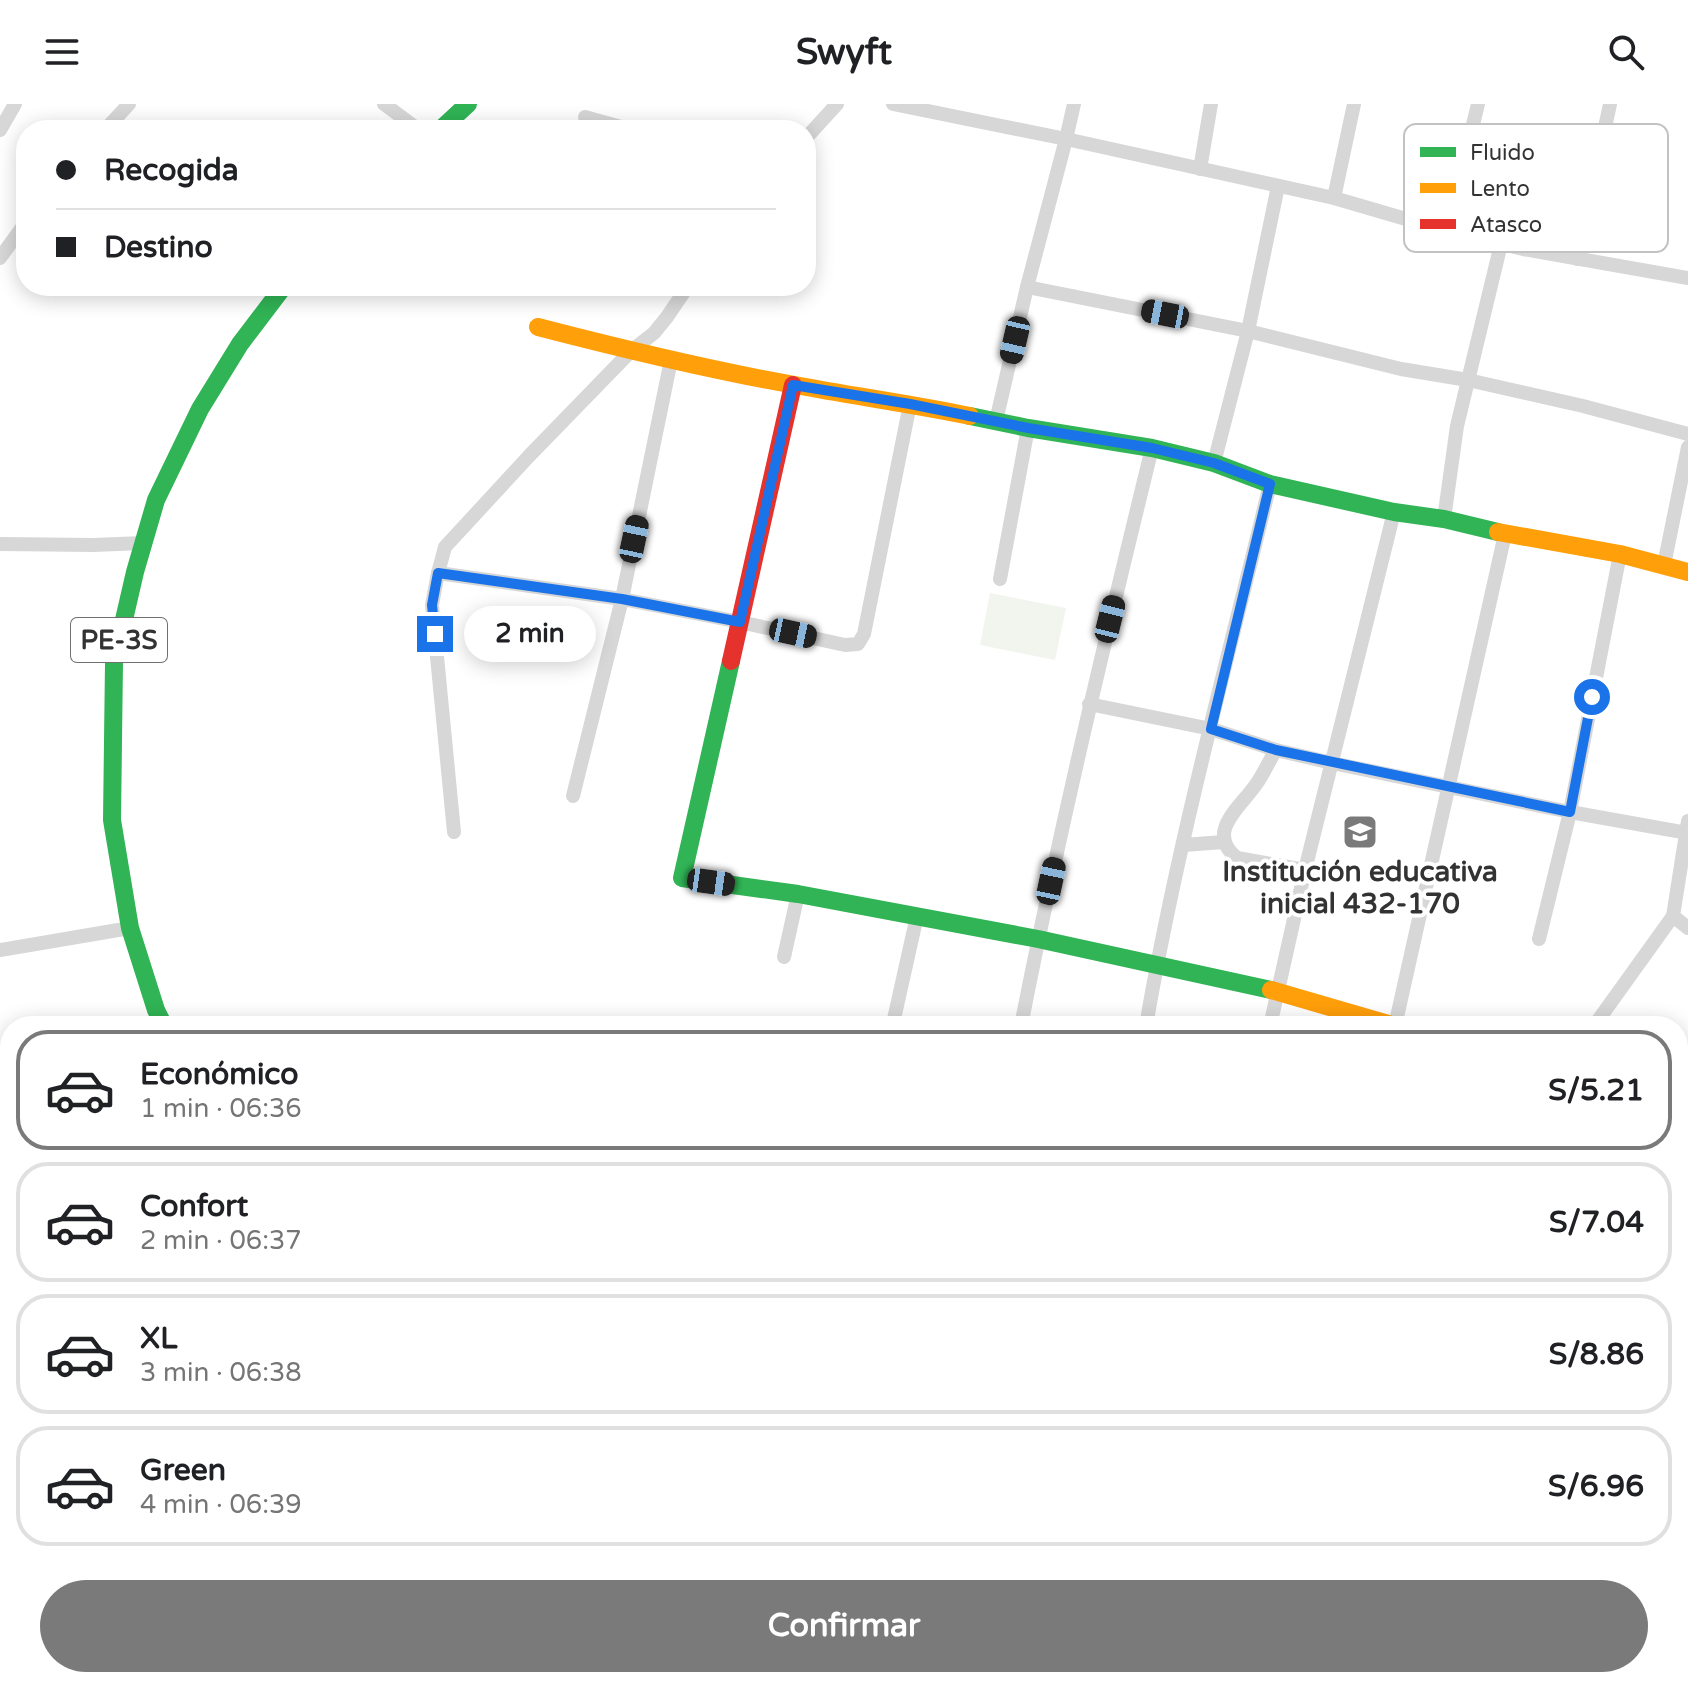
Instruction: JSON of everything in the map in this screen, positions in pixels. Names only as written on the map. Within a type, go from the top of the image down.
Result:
[{"type":"main road","points":[[451,120],[468,104]]},
{"type":"main road","name":"PE-3S","points":[[159,1016],[130,928],[112,820],[114,663],[156,500],[200,409],[240,344],[276,296]]},
{"type":"main road","points":[[538,327],[631,351],[793,385],[1152,448],[1214,463],[1270,484],[1394,512],[1620,554],[1688,572]]},
{"type":"main road","points":[[793,385],[682,878],[798,894],[1038,939],[1278,991],[1362,1016]]},
{"type":"street","points":[[0,130],[15,104]]},
{"type":"street","points":[[114,120],[129,104]]},
{"type":"street","points":[[384,104],[406,120]]},
{"type":"street","points":[[816,127],[837,104]]},
{"type":"street","points":[[893,104],[1334,198],[1404,218]]},
{"type":"street","points":[[996,421],[1074,104]]},
{"type":"street","points":[[1200,169],[1211,104]]},
{"type":"street","points":[[1334,198],[1354,104]]},
{"type":"street","points":[[1473,124],[1478,104]]},
{"type":"street","points":[[1606,124],[1610,104]]},
{"type":"street","points":[[585,117],[596,120]]},
{"type":"street","points":[[1214,463],[1248,331],[1278,186]]},
{"type":"street","points":[[0,258],[16,236]]},
{"type":"street","points":[[1444,519],[1457,426],[1499,252]]},
{"type":"street","points":[[1542,252],[1688,278]]},
{"type":"street","points":[[1577,259],[1578,252]]},
{"type":"street","points":[[1027,287],[1248,331],[1401,369],[1468,380],[1583,406],[1688,434]]},
{"type":"street","points":[[454,832],[432,605],[445,547],[631,351],[654,333],[681,296]]},
{"type":"street","points":[[573,796],[622,599],[671,360]]},
{"type":"street","points":[[438,573],[622,599],[845,645],[858,644],[864,634],[910,404]]},
{"type":"street","points":[[1000,579],[1028,428]]},
{"type":"street","points":[[1664,565],[1688,447]]},
{"type":"street","points":[[1023,1016],[1089,704],[1152,448]]},
{"type":"street","points":[[1148,1016],[1183,845],[1270,484]]},
{"type":"street","points":[[1272,1016],[1305,870],[1394,512]]},
{"type":"street","points":[[1397,1016],[1505,534]]},
{"type":"street","points":[[0,544],[143,543]]},
{"type":"street","points":[[1539,939],[1570,812],[1620,554]]},
{"type":"street","points":[[1089,704],[1211,729],[1276,750],[1332,763],[1570,812],[1687,829],[1673,916],[1601,1016]]},
{"type":"street","points":[[1276,750],[1256,785],[1232,813],[1225,828],[1224,842],[1228,851],[1237,858],[1305,870]]},
{"type":"street","points":[[1183,845],[1224,842]]},
{"type":"street","points":[[784,957],[798,894]]},
{"type":"street","points":[[895,1016],[917,916]]},
{"type":"street","points":[[1673,916],[1688,928]]},
{"type":"street","points":[[0,950],[130,928]]},
{"type":"shaded area","points":[[990,593],[1066,608],[1055,660],[980,645]]},
{"type":"traffic: fast","points":[[451,120],[468,104]]},
{"type":"traffic: fast","points":[[159,1016],[130,928],[112,820],[114,663],[156,500],[200,409],[240,344],[276,296]]},
{"type":"traffic: fast","points":[[970,416],[1152,448],[1214,463],[1270,484],[1498,532]]},
{"type":"traffic: fast","points":[[731,661],[682,878],[798,894],[1038,939],[1271,990]]},
{"type":"traffic: slow","points":[[538,327],[731,373],[970,416]]},
{"type":"traffic: slow","points":[[1498,532],[1620,554],[1688,572]]},
{"type":"traffic: slow","points":[[1271,990],[1361,1016]]},
{"type":"traffic: jam","points":[[731,661],[793,385]]},
{"type":"place","name":"Institución educativa inicial 432-170","points":[[1360,832]]},
{"type":"route","points":[[435,634],[432,605],[438,573],[622,599],[740,622],[793,385],[1152,448],[1214,463],[1270,484],[1211,729],[1276,750],[1332,763],[1570,812],[1592,697]]}]
